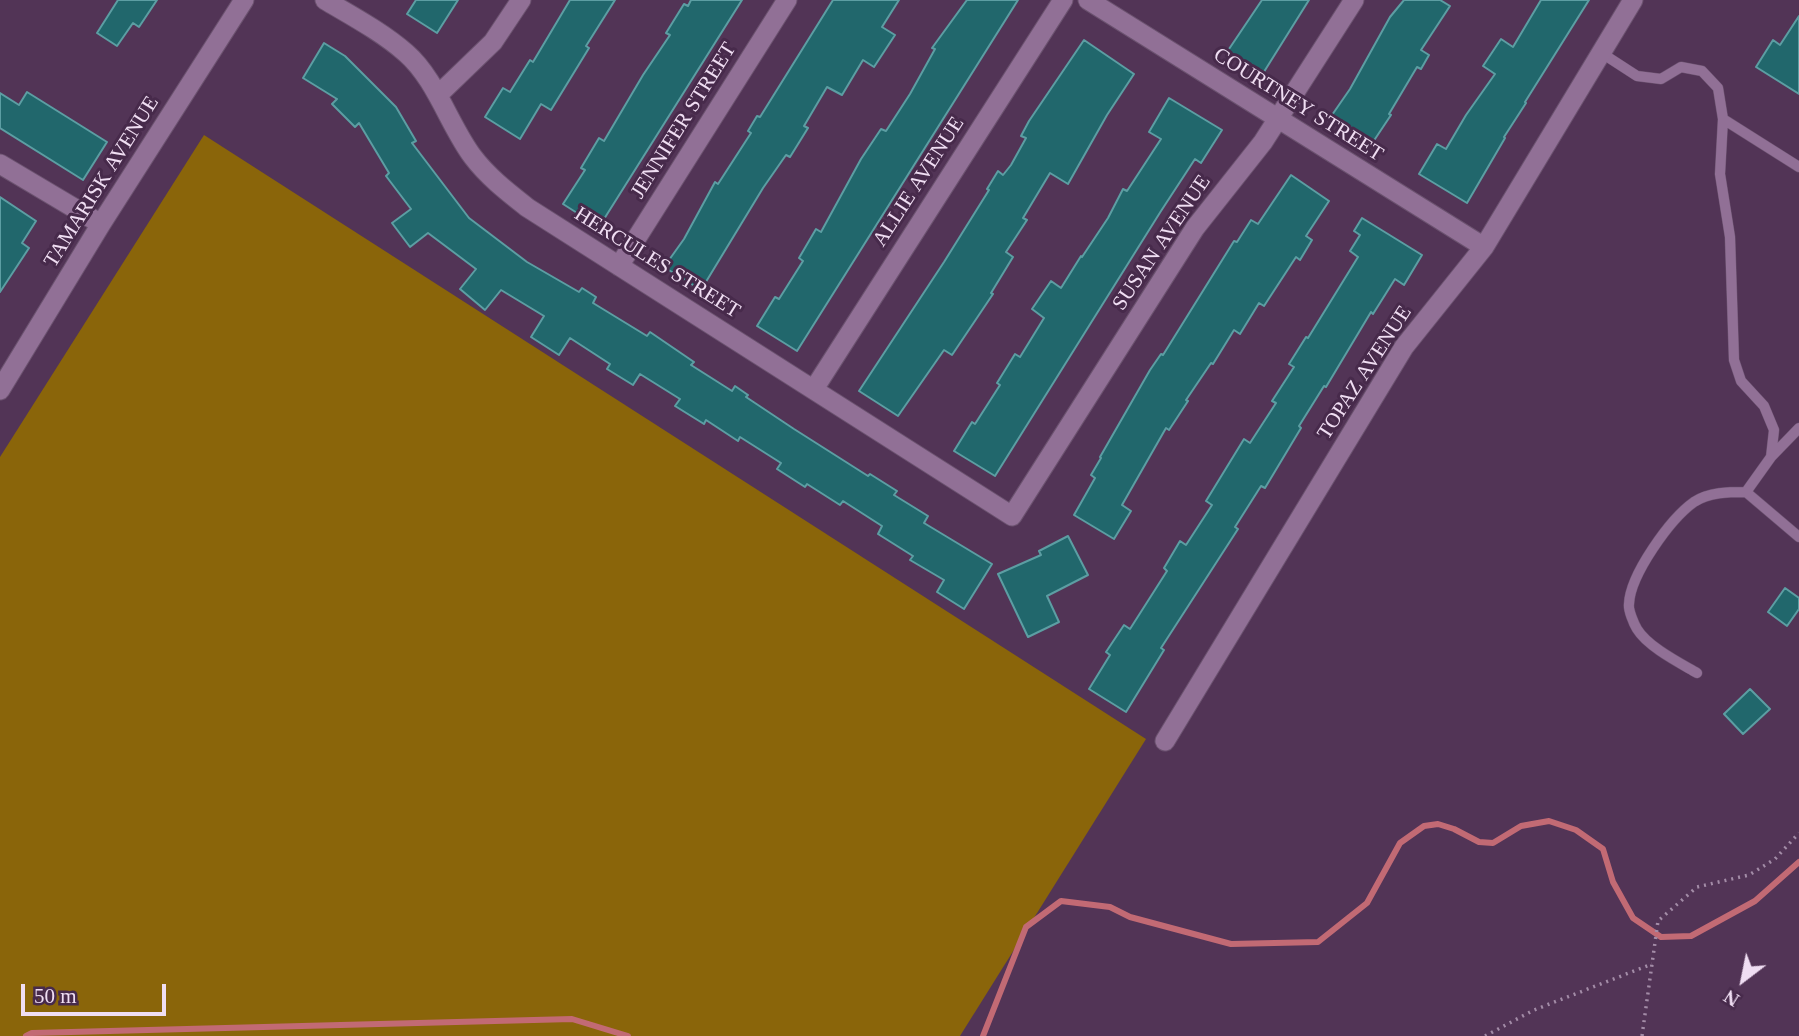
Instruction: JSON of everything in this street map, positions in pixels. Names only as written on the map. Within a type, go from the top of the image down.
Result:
[{"type":"street","name":"TAMARISK AVENUE","points":[[0,390],[101,224],[244,0]]},
{"type":"street","name":"HERCULES STREET","points":[[325,0],[408,54],[438,95],[472,157],[495,182],[528,208],[1013,516]]},
{"type":"street","points":[[438,95],[494,42],[521,0]]},
{"type":"street","name":"JENNIFER STREET","points":[[619,266],[787,0]]},
{"type":"street","name":"ALLIE AVENUE","points":[[814,389],[1063,0]]},
{"type":"street","name":"COURTNEY STREET","points":[[1088,0],[1484,247]]},
{"type":"street","name":"SUSAN AVENUE","points":[[1013,516],[1195,228],[1263,142],[1354,0]]},
{"type":"street","name":"TOPAZ AVENUE","points":[[1165,741],[1404,347],[1484,247],[1633,0]]},
{"type":"street","points":[[0,164],[101,224]]},
{"type":"lane","points":[[1600,52],[1637,76],[1661,79],[1681,67],[1702,71],[1718,88],[1723,119],[1720,174],[1730,237],[1734,360],[1741,381],[1764,406],[1774,430],[1771,457]]},
{"type":"lane","points":[[1723,119],[1799,167]]},
{"type":"lane","points":[[1746,492],[1771,457],[1799,428]]},
{"type":"lane","points":[[1698,673],[1660,650],[1638,631],[1628,605],[1640,570],[1666,529],[1695,501],[1720,492],[1746,492],[1799,537]]},
{"type":"path","points":[[1642,1036],[1658,921],[1697,887],[1749,875],[1775,859],[1799,833]]},
{"type":"path","points":[[1485,1036],[1534,1010],[1652,964]]},
{"type":"shaded area","points":[[204,135],[1146,739],[960,1036],[0,1036],[0,457]]},
{"type":"building","points":[[118,0],[157,0],[139,27],[133,23],[117,46],[97,33]]},
{"type":"building","points":[[416,0],[458,0],[437,33],[407,14]]},
{"type":"building","points":[[570,0],[615,0],[551,110],[541,104],[520,139],[485,117],[503,88],[510,92],[530,60],[533,62]]},
{"type":"building","points":[[691,0],[742,0],[599,227],[563,204],[585,170],[581,168],[599,138],[604,141],[670,35],[666,33],[684,4],[688,6]]},
{"type":"building","points":[[833,0],[899,0],[882,27],[895,35],[874,67],[863,60],[842,95],[827,87],[804,126],[808,128],[790,157],[786,155],[763,188],[701,290],[664,267],[684,239],[715,182],[718,184],[751,133],[748,131],[757,116],[760,117]]},
{"type":"building","points":[[967,0],[1018,0],[797,351],[757,326],[775,297],[779,299],[803,261],[799,258],[816,229],[821,232],[861,159],[881,129],[886,131],[935,49],[932,48]]},
{"type":"building","points":[[1262,0],[1309,0],[1262,75],[1227,52]]},
{"type":"building","points":[[1404,0],[1440,0],[1450,6],[1421,50],[1429,55],[1421,69],[1417,67],[1373,142],[1332,115],[1350,89],[1390,17]]},
{"type":"building","points":[[1541,0],[1589,0],[1525,102],[1467,203],[1419,174],[1437,144],[1446,149],[1495,74],[1483,66],[1501,39],[1513,47]]},
{"type":"building","points":[[1799,16],[1799,94],[1756,67],[1773,40],[1780,45]]},
{"type":"building","points":[[1084,40],[1134,74],[1068,184],[1050,173],[1023,218],[1027,220],[1006,252],[1013,257],[991,293],[993,294],[952,355],[944,350],[898,416],[859,391],[944,262],[998,171],[1003,175],[1011,165],[1026,138],[1021,136],[1029,121]]},
{"type":"building","points":[[324,43],[345,56],[396,107],[416,141],[412,143],[469,218],[527,262],[579,292],[582,288],[596,297],[593,303],[647,336],[650,332],[694,362],[691,365],[732,391],[735,386],[748,395],[746,397],[794,429],[868,476],[870,474],[897,491],[894,495],[928,516],[924,523],[992,564],[964,609],[937,592],[944,580],[910,560],[913,556],[878,534],[882,526],[843,501],[840,505],[807,484],[805,487],[777,469],[781,463],[740,437],[738,441],[706,420],[704,424],[675,406],[680,399],[640,374],[633,385],[607,369],[610,364],[570,338],[559,355],[531,337],[544,316],[501,290],[485,310],[460,289],[476,269],[428,233],[410,247],[392,223],[411,209],[386,176],[389,173],[359,123],[355,127],[332,104],[337,99],[303,78]]},
{"type":"building","points":[[27,92],[107,142],[83,180],[0,128],[0,93],[19,105]]},
{"type":"building","points":[[1169,98],[1222,130],[1201,163],[1195,159],[995,476],[954,451],[1000,385],[997,383],[1015,354],[1020,357],[1044,318],[1032,309],[1051,281],[1061,288],[1108,218],[1123,189],[1127,191],[1161,139],[1149,132]]},
{"type":"building","points":[[1291,175],[1329,201],[1306,236],[1312,240],[1300,260],[1296,257],[1264,306],[1259,303],[1240,334],[1234,330],[1169,430],[1166,428],[1122,505],[1131,511],[1114,539],[1074,515],[1095,478],[1091,475],[1150,370],[1161,354],[1163,355],[1234,241],[1237,242],[1251,220],[1258,224]]},
{"type":"building","points":[[0,197],[36,221],[22,243],[29,248],[0,292]]},
{"type":"building","points":[[1362,218],[1422,255],[1404,285],[1395,279],[1373,314],[1371,312],[1299,426],[1301,428],[1265,488],[1261,486],[1235,527],[1238,529],[1161,648],[1164,650],[1126,712],[1089,689],[1110,655],[1106,652],[1124,625],[1130,629],[1167,571],[1164,568],[1180,541],[1186,545],[1212,505],[1206,501],[1244,439],[1250,443],[1276,403],[1272,401],[1294,367],[1289,364],[1358,257],[1350,251],[1360,235],[1354,231]]},
{"type":"building","points":[[1068,536],[1088,575],[1047,596],[1059,622],[1028,637],[998,574],[1041,555],[1039,551]]},
{"type":"building","points":[[1785,588],[1799,598],[1799,609],[1787,626],[1768,612]]},
{"type":"building","points":[[1750,689],[1770,709],[1743,734],[1724,714]]},
{"type":"waterway","points":[[983,1036],[1026,927],[1061,901],[1110,907],[1130,917],[1231,944],[1318,942],[1367,903],[1400,843],[1424,826],[1438,824],[1479,842],[1493,843],[1521,826],[1549,821],[1576,830],[1603,849],[1613,882],[1633,918],[1661,937],[1691,936],[1755,901],[1799,862]]},
{"type":"waterway","points":[[26,1036],[32,1033],[572,1019],[628,1036]]}]
